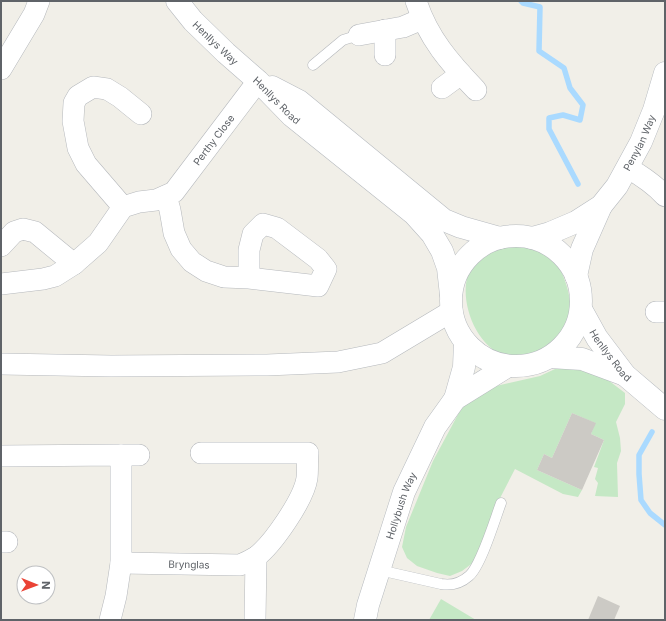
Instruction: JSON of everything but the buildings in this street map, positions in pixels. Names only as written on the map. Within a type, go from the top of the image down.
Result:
[{"type":"street","points":[[1,69],[34,14],[39,1]]},
{"type":"street","name":"Henllys Way","points":[[177,1],[193,20],[226,53],[258,81]]},
{"type":"street","points":[[359,35],[403,27],[419,10],[437,44],[476,90]]},
{"type":"street","points":[[385,30],[385,55]]},
{"type":"street","name":"Penylan Way","points":[[576,276],[582,249],[601,206],[617,186],[641,142],[654,110],[665,73]]},
{"type":"street","points":[[442,88],[461,74]]},
{"type":"street","name":"Perthy Close","points":[[123,207],[139,202],[156,200],[174,192],[258,81]]},
{"type":"street","name":"Henllys Road","points":[[258,81],[299,101],[444,220],[461,227],[500,238]]},
{"type":"street","name":"Henllys Road","points":[[258,81],[292,116],[419,219],[432,234],[442,251],[448,268],[452,303]]},
{"type":"street","points":[[1,284],[43,279],[55,276],[74,264],[98,243],[123,207],[86,164],[78,148],[72,121],[74,103],[78,96],[93,87],[107,89],[120,97],[141,114]]},
{"type":"street","points":[[628,168],[641,175],[665,196]]},
{"type":"street","points":[[166,196],[174,233],[180,249],[192,262],[206,271],[224,277],[250,278]]},
{"type":"street","name":"Penylan Way","points":[[532,238],[550,233],[576,222],[601,206]]},
{"type":"street","points":[[1,246],[14,232],[22,229],[35,232],[74,264]]},
{"type":"street","points":[[518,236],[532,238],[549,245],[563,256],[571,266],[576,276],[581,298],[577,324],[570,337],[561,348],[550,357],[529,365],[508,366],[492,362],[477,354],[466,342],[454,322],[452,303],[455,280],[462,265],[477,250],[500,238],[518,236]]},
{"type":"street","points":[[1,364],[111,366],[267,365],[338,362],[382,353],[452,303]]},
{"type":"street","name":"Henllys Road","points":[[580,310],[597,338],[625,375]]},
{"type":"street","name":"Hollybush Way","points":[[365,620],[404,492],[435,427],[455,399],[464,367],[466,342]]},
{"type":"street","name":"Henllys Road","points":[[550,357],[582,359],[625,375]]},
{"type":"street","name":"Hollybush Way","points":[[455,399],[508,366]]},
{"type":"street","points":[[625,375],[665,409]]},
{"type":"street","name":"Brynglas","points":[[120,563],[240,565],[256,557],[269,543],[293,511],[301,495],[317,453],[201,453]]},
{"type":"street","points":[[1,456],[130,455],[120,563],[116,596],[110,620]]},
{"type":"street","points":[[255,620],[256,557]]},
{"type":"lane","points":[[313,65],[343,40],[359,35]]},
{"type":"lane","points":[[380,568],[388,572],[441,584],[447,585],[460,583],[471,575],[479,561],[501,503]]},
{"type":"green space","points":[[511,242],[535,247],[544,251],[554,260],[559,267],[567,286],[570,306],[569,324],[560,338],[552,346],[537,355],[518,358],[508,357],[496,351],[480,336],[470,316],[466,294],[468,276],[471,268],[478,258],[491,248]]},
{"type":"green space","points":[[571,367],[604,377],[625,393],[625,404],[616,422],[620,438],[621,451],[617,463],[618,497],[595,496],[598,483],[595,479],[598,468],[594,467],[604,440],[591,434],[595,423],[572,413],[552,458],[544,454],[537,470],[582,490],[578,497],[563,494],[515,469],[498,502],[474,562],[462,571],[450,576],[417,566],[407,558],[402,547],[406,527],[433,461],[462,407],[496,386],[540,376],[555,369]]},
{"type":"green space","points":[[441,599],[476,620],[429,620]]},
{"type":"waterway","points":[[521,1],[523,3],[540,7],[539,51],[564,68],[570,88],[583,105],[580,120],[563,115],[549,118],[549,129],[578,184]]},
{"type":"waterway","points":[[652,432],[639,455],[641,500],[650,513],[665,525]]}]
